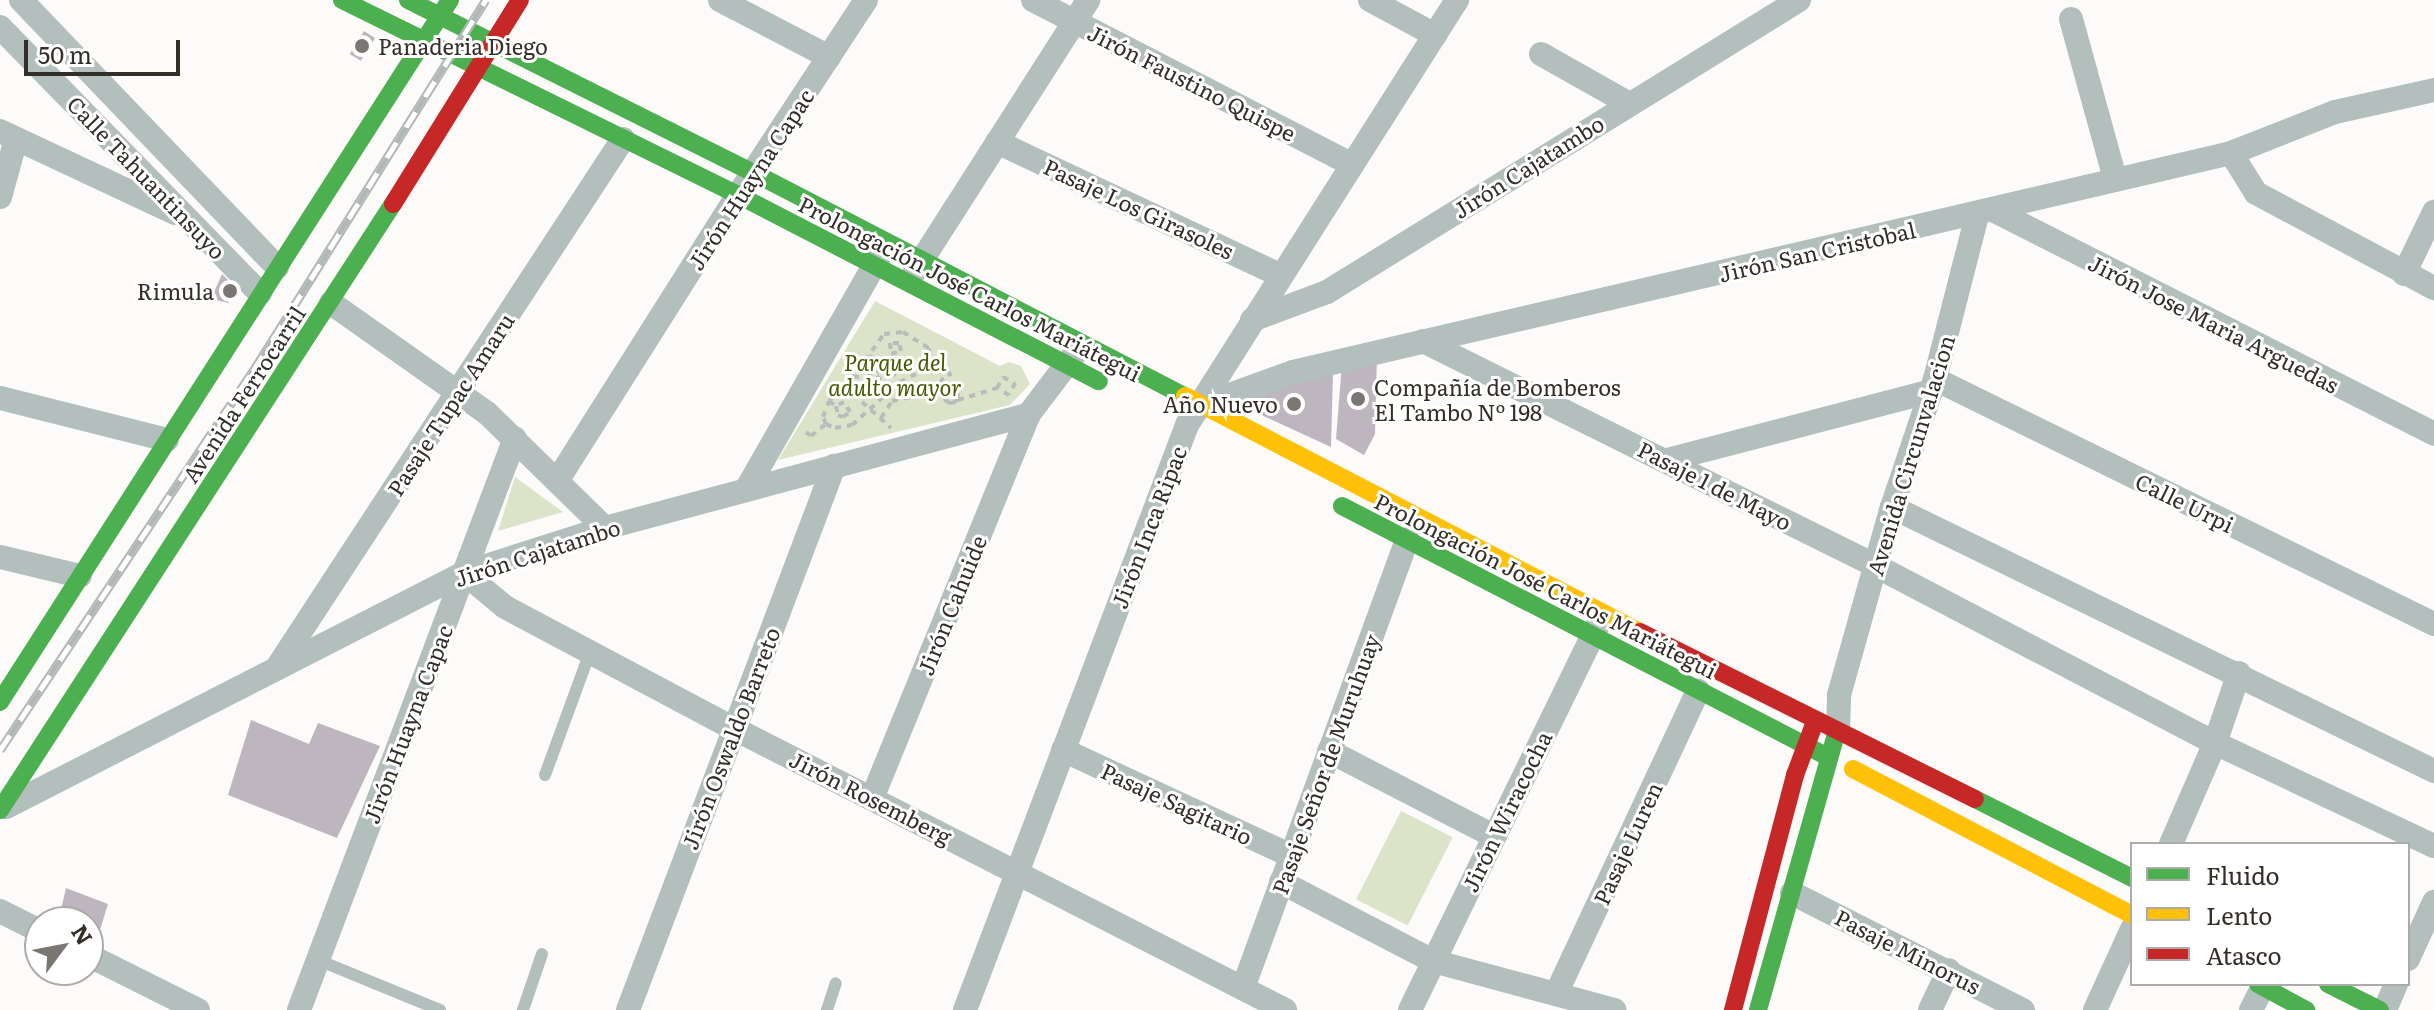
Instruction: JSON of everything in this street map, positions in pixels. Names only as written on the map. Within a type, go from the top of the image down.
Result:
[{"type":"main road","name":"Prolongación José Carlos Mariátegui","points":[[342,0],[738,195],[907,284],[1074,355],[1121,392]]},
{"type":"main road","name":"Prolongación José Carlos Mariátegui","points":[[408,0],[754,173],[921,262],[1190,421],[1603,613],[2130,877]]},
{"type":"main road","name":"Avenida Ferrocarril","points":[[0,702],[450,0]]},
{"type":"main road","name":"Avenida Ferrocarril","points":[[0,810],[331,303],[520,0]]},
{"type":"main road","name":"Prolongación José Carlos Mariátegui","points":[[1324,497],[1828,757]]},
{"type":"main road","name":"Avenida Circunvalacion","points":[[1733,1010],[1805,747],[1827,724]]},
{"type":"main road","name":"Avenida Circunvalacion","points":[[1758,1010],[1828,757],[1827,724]]},
{"type":"main road","points":[[1853,769],[2130,914]]},
{"type":"main road","points":[[2262,986],[2306,1010]]},
{"type":"main road","points":[[2332,986],[2382,1010]]},
{"type":"street","name":"Calle Tahuantinsuyo","points":[[21,0],[277,267]]},
{"type":"street","points":[[720,0],[829,57]]},
{"type":"street","name":"Jirón Huayna Capac","points":[[557,481],[866,0]]},
{"type":"street","name":"Jirón Faustino Quispe","points":[[1033,0],[1352,165]]},
{"type":"street","points":[[907,284],[1088,0]]},
{"type":"street","points":[[1370,0],[1435,35]]},
{"type":"street","name":"Jirón Inca Ripac","points":[[965,1010],[1190,421],[1457,0]]},
{"type":"street","name":"Jirón Cajatambo","points":[[1252,320],[1327,292],[1790,2]]},
{"type":"street","points":[[2071,19],[2115,179]]},
{"type":"street","name":"Calle Tahuantinsuyo","points":[[0,27],[260,293]]},
{"type":"street","points":[[1541,54],[1628,103]]},
{"type":"street","name":"Jirón San Cristobal","points":[[1190,421],[1293,372],[1986,213],[2231,153],[2335,112],[2434,90]]},
{"type":"street","points":[[0,197],[8,135],[188,219]]},
{"type":"street","name":"Pasaje Tupac Amaru","points":[[276,669],[623,139]]},
{"type":"street","name":"Pasaje Los Girasoles","points":[[997,142],[1280,275]]},
{"type":"street","points":[[2231,153],[2256,193],[2434,288]]},
{"type":"street","points":[[2404,274],[2434,212]]},
{"type":"street","name":"Avenida Circunvalacion","points":[[1827,724],[1839,695],[1892,507],[1986,213]]},
{"type":"street","name":"Jirón Jose Maria Arguedas","points":[[1986,213],[2434,434]]},
{"type":"street","points":[[746,490],[887,244]]},
{"type":"street","points":[[331,303],[457,392],[515,438],[605,528]]},
{"type":"street","name":"Pasaje 1 de Mayo","points":[[1423,341],[1876,566],[2215,743],[2434,846]]},
{"type":"street","points":[[1029,414],[1074,355]]},
{"type":"street","points":[[1667,460],[1933,385]]},
{"type":"street","name":"Calle Urpi","points":[[1933,385],[2434,624]]},
{"type":"street","points":[[0,398],[167,440]]},
{"type":"street","name":"Jirón Cajatambo","points":[[0,810],[464,573],[605,528],[1029,414]]},
{"type":"street","name":"Jirón Cahuide","points":[[873,796],[1029,414]]},
{"type":"street","name":"Jirón Huayna Capac","points":[[299,1010],[515,438]]},
{"type":"street","name":"Jirón Oswaldo Barreto","points":[[628,1010],[834,466]]},
{"type":"street","points":[[1892,507],[2239,673],[2434,771]]},
{"type":"street","name":"Pasaje Señor de Muruhuay","points":[[1243,988],[1407,539]]},
{"type":"street","points":[[0,557],[80,576]]},
{"type":"street","name":"Jirón Rosemberg","points":[[464,573],[505,607],[733,728],[873,796],[1284,1010]]},
{"type":"street","name":"Jirón Wiracocha","points":[[1410,1010],[1603,613]]},
{"type":"street","points":[[2172,842],[2215,743],[2239,673]]},
{"type":"street","name":"Pasaje Luren","points":[[1556,994],[1698,691]]},
{"type":"street","points":[[48,736],[74,773]]},
{"type":"street","name":"Pasaje Sagitario","points":[[1063,750],[1291,856]]},
{"type":"street","points":[[1329,751],[1494,836]]},
{"type":"street","points":[[1828,757],[1853,769]]},
{"type":"street","points":[[1281,882],[1433,961],[1615,1010]]},
{"type":"street","name":"Pasaje Minorus","points":[[1792,893],[2023,1010]]},
{"type":"street","points":[[2410,955],[2434,902]]},
{"type":"street","points":[[0,911],[24,923]]},
{"type":"street","points":[[2095,1010],[2130,933]]},
{"type":"street","points":[[104,963],[198,1010]]},
{"type":"street","points":[[1930,1010],[1949,970]]},
{"type":"street","points":[[2251,1010],[2260,986]]},
{"type":"street","points":[[2382,1010],[2395,986]]},
{"type":"lane","points":[[545,775],[590,652]]},
{"type":"lane","points":[[523,1010],[542,954]]},
{"type":"lane","points":[[318,960],[440,1010]]},
{"type":"lane","points":[[827,1010],[836,983]]},
{"type":"path","points":[[889,391],[880,384],[877,373],[891,354],[901,351],[902,347],[894,341],[893,331]]},
{"type":"path","points":[[929,348],[903,332],[884,334],[852,378],[829,401],[823,417],[826,424],[835,428],[852,425],[900,382],[931,366]]},
{"type":"path","points":[[891,354],[888,347],[894,341]]},
{"type":"path","points":[[932,341],[929,348],[931,366],[937,371],[948,371]]},
{"type":"path","points":[[869,356],[884,362],[900,382]]},
{"type":"path","points":[[948,371],[958,400]]},
{"type":"path","points":[[881,418],[892,401],[921,395],[940,383],[948,371]]},
{"type":"path","points":[[866,379],[872,372],[877,373]]},
{"type":"path","points":[[958,393],[951,389],[944,394],[948,403],[997,388],[1003,377],[1015,383],[1009,395],[997,388]]},
{"type":"path","points":[[852,378],[866,379]]},
{"type":"path","points":[[852,378],[857,395],[892,429],[896,450]]},
{"type":"path","points":[[866,379],[871,386],[880,384]]},
{"type":"path","points":[[829,401],[836,406],[838,415],[847,416]]},
{"type":"path","points":[[836,406],[839,402],[848,404],[847,416],[852,425]]},
{"type":"green space","name":"Parque del adulto mayor","points":[[875,301],[1000,366],[1009,362],[1021,366],[1030,384],[1010,405],[778,460]]},
{"type":"green space","points":[[515,477],[563,512],[498,531]]},
{"type":"green space","points":[[1401,811],[1453,837],[1408,926],[1356,899]]},
{"type":"building","name":"Panaderia Diego","points":[[364,31],[375,38],[361,61],[350,54]]},
{"type":"building","points":[[222,274],[236,288],[229,303],[211,299]]},
{"type":"building","name":"Compañía de Bomberos El Tambo Nº 198","points":[[1377,355],[1375,434],[1364,455],[1336,439],[1342,363]]},
{"type":"building","name":"Año Nuevo","points":[[1333,373],[1331,447],[1257,413],[1254,395]]},
{"type":"building","points":[[251,720],[309,744],[318,723],[380,746],[337,838],[228,795]]},
{"type":"building","points":[[66,888],[108,904],[104,917],[104,906],[62,906]]},
{"type":"railway","points":[[0,750],[253,371],[486,0]]},
{"type":"traffic: fast","points":[[342,0],[738,195],[1099,381]]},
{"type":"traffic: fast","points":[[408,0],[754,173],[1185,396]]},
{"type":"traffic: fast","points":[[0,702],[450,0]]},
{"type":"traffic: fast","points":[[0,810],[393,204]]},
{"type":"traffic: fast","points":[[1342,506],[1828,757]]},
{"type":"traffic: fast","points":[[1758,1010],[1835,737]]},
{"type":"traffic: fast","points":[[1975,799],[2130,877]]},
{"type":"traffic: fast","points":[[2262,986],[2306,1010]]},
{"type":"traffic: fast","points":[[2332,986],[2380,1010]]},
{"type":"traffic: slow","points":[[1185,396],[1640,632]]},
{"type":"traffic: slow","points":[[1853,769],[2130,914]]},
{"type":"traffic: jam","points":[[393,204],[520,0]]},
{"type":"traffic: jam","points":[[1640,632],[1975,799]]},
{"type":"traffic: jam","points":[[1733,1010],[1795,775],[1813,727]]},
{"type":"place","name":"Panaderia Diego","points":[[362,46]]},
{"type":"place","name":"Rimula","points":[[230,291]]},
{"type":"place","name":"Compañía de Bomberos El Tambo Nº 198","points":[[1358,399]]},
{"type":"place","name":"Año Nuevo","points":[[1294,404]]}]
